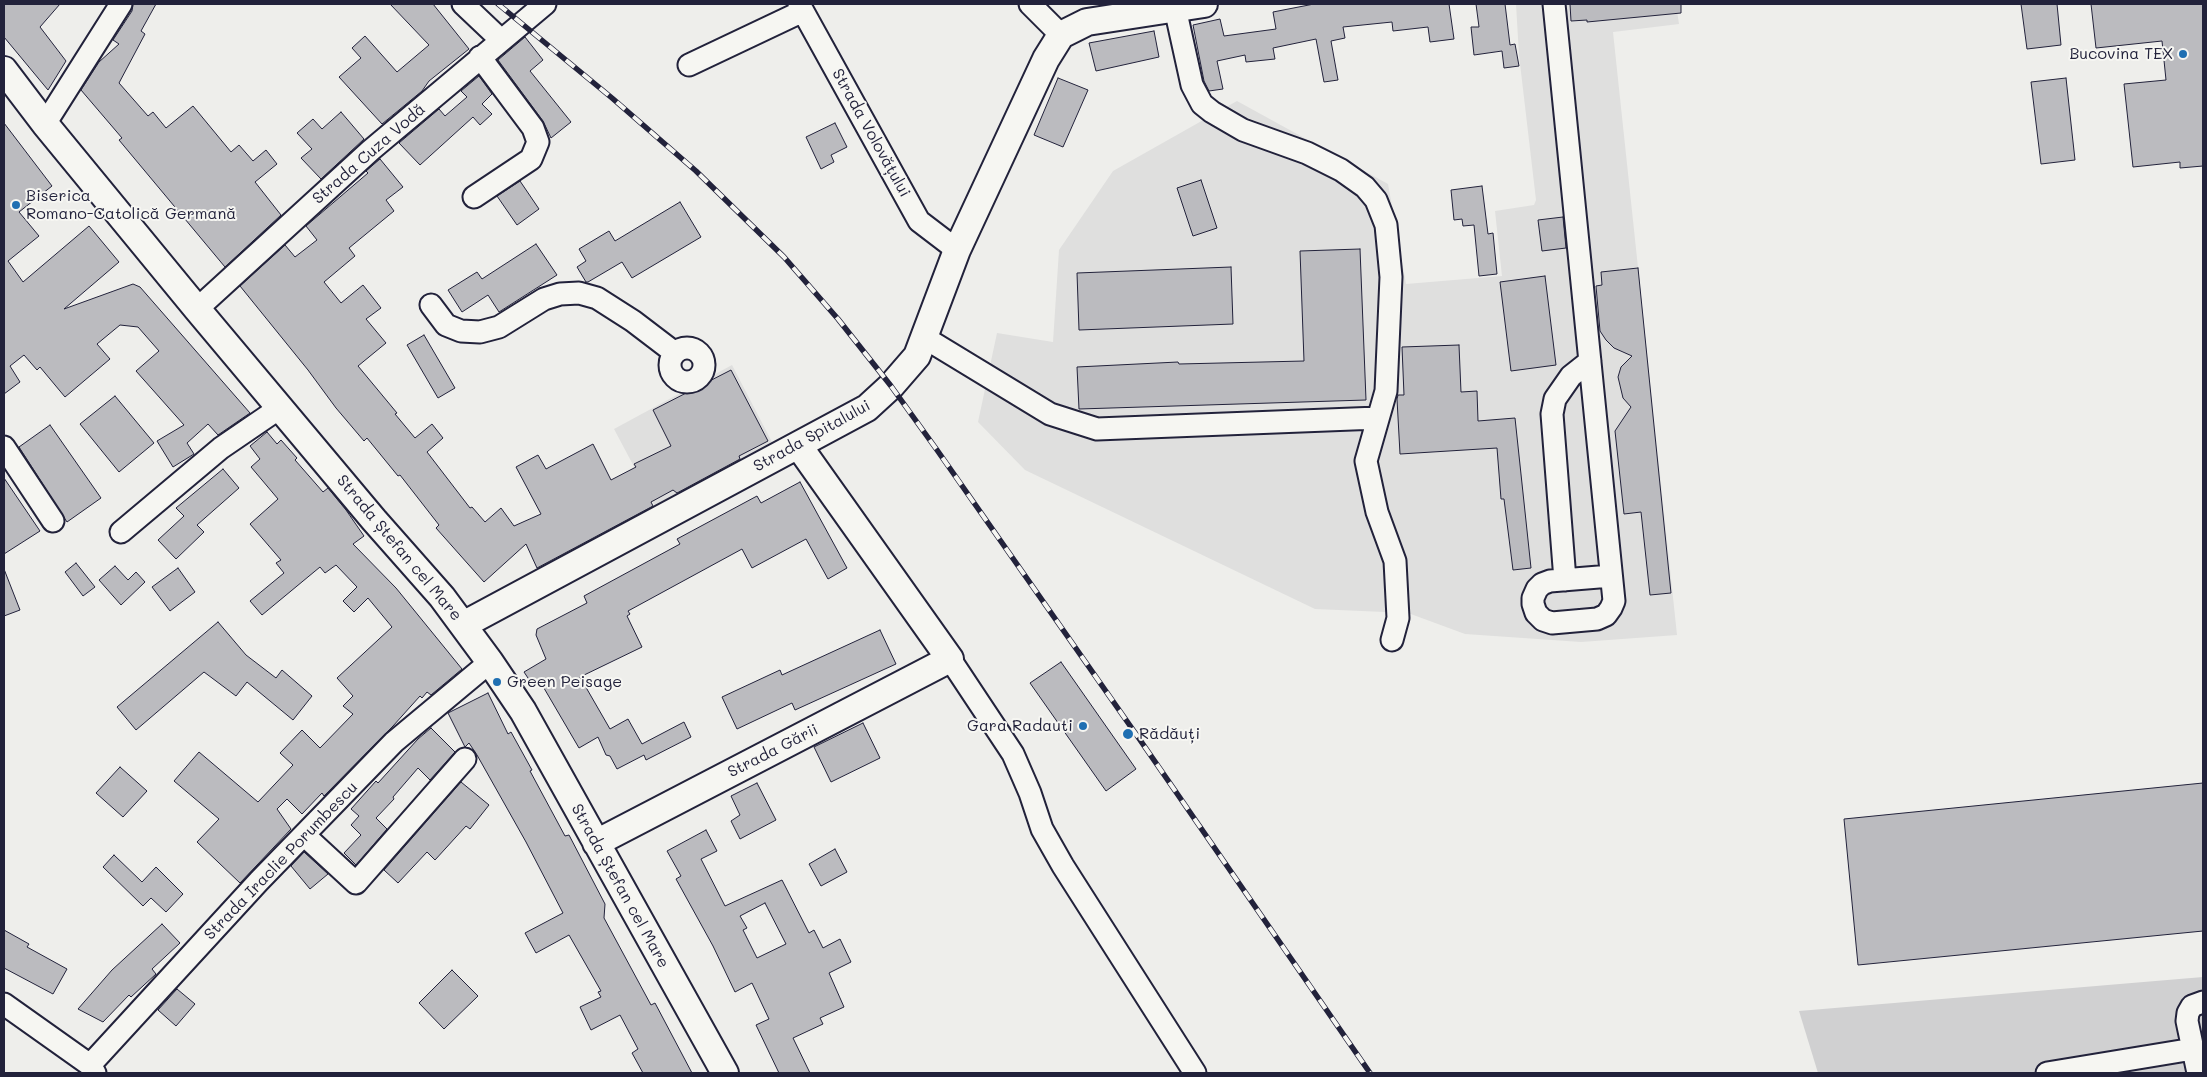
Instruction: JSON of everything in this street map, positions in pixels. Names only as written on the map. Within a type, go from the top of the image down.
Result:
[{"type":"main road","points":[[1061,35],[1087,22],[1204,4]]},
{"type":"main road","name":"Strada Spitalului","points":[[463,625],[868,408],[907,369],[917,356],[957,250],[1046,58],[1061,35]]},
{"type":"main road","name":"Strada Ștefan cel Mare","points":[[5,75],[197,309],[463,625],[490,662],[523,711],[725,1073]]},
{"type":"main road","points":[[798,445],[950,659]]},
{"type":"main road","name":"Strada Gării","points":[[596,843],[950,659]]},
{"type":"street","points":[[45,124],[122,4]]},
{"type":"street","points":[[464,4],[501,40]]},
{"type":"street","name":"Strada Cuza Vodă","points":[[197,309],[364,157],[544,4]]},
{"type":"street","points":[[1030,4],[1061,35]]},
{"type":"street","points":[[1554,4],[1614,601],[1612,608],[1606,615],[1597,619],[1552,623],[1543,620],[1536,613],[1533,604],[1537,589],[1550,582],[1611,576]]},
{"type":"street","points":[[689,64],[801,8]]},
{"type":"street","name":"Strada Volovățului","points":[[801,8],[919,221],[957,250]]},
{"type":"street","points":[[1175,8],[1192,85],[1202,104],[1243,130],[1307,153],[1341,170],[1364,187],[1376,200],[1386,225],[1392,276],[1386,391],[1366,462],[1377,512],[1395,561],[1398,618],[1392,640]]},
{"type":"street","points":[[474,197],[531,159],[538,142],[534,128],[480,57]]},
{"type":"street","points":[[430,305],[446,325],[461,331],[480,332],[499,326],[544,299],[560,294],[579,293],[597,298],[633,321],[675,353]]},
{"type":"street","points":[[924,338],[1050,414],[1097,429],[1378,418]]},
{"type":"street","points":[[1565,580],[1552,414],[1555,399],[1581,367],[1590,361]]},
{"type":"street","points":[[121,532],[221,448],[281,408]]},
{"type":"street","points":[[4,447],[53,521]]},
{"type":"street","points":[[950,659],[1013,754],[1030,793],[1042,829],[1063,866],[1195,1073]]},
{"type":"street","name":"Strada Iraclie Porumbescu","points":[[93,1069],[304,834],[394,742],[490,662]]},
{"type":"street","points":[[304,834],[356,883],[465,759]]},
{"type":"street","points":[[2198,1073],[2187,1021],[2188,1013],[2192,1006],[2203,1002]]},
{"type":"street","points":[[4,1004],[93,1069]]},
{"type":"street","points":[[2047,1073],[2193,1049]]},
{"type":"shaded area","points":[[1516,4],[1676,4],[1679,24],[1613,32],[1677,635],[1581,642],[1465,634],[1408,613],[1315,609],[1025,470],[978,422],[997,333],[1053,342],[1059,250],[1113,171],[1237,101],[1388,184],[1406,284],[1502,276],[1495,211],[1534,205],[1536,200],[1519,55]]},
{"type":"shaded area","points":[[732,365],[773,444],[656,508],[614,429]]},
{"type":"shaded area","points":[[2203,977],[2203,1073],[1818,1073],[1799,1011]]},
{"type":"building","points":[[4,4],[60,4],[40,27],[66,61],[48,90],[4,37]]},
{"type":"building","points":[[133,4],[156,4],[141,31],[145,34],[119,83],[148,116],[153,112],[166,128],[193,106],[231,152],[239,145],[253,161],[266,150],[277,164],[255,182],[281,215],[225,267],[119,140],[122,138],[81,90],[99,62],[119,44],[113,40],[132,11]]},
{"type":"building","points":[[390,4],[433,4],[469,49],[429,81],[422,91],[382,124],[339,77],[361,58],[352,48],[365,36],[397,72],[429,45]]},
{"type":"building","points":[[1314,4],[1449,4],[1454,39],[1430,42],[1428,27],[1393,31],[1392,22],[1343,27],[1345,38],[1331,41],[1338,80],[1324,82],[1316,39],[1273,48],[1275,59],[1246,62],[1245,55],[1217,61],[1223,89],[1209,91],[1204,81],[1193,25],[1220,19],[1224,36],[1276,29],[1273,12]]},
{"type":"building","points":[[1476,4],[1505,4],[1510,45],[1515,44],[1519,66],[1504,68],[1502,51],[1474,55],[1471,27],[1479,27]]},
{"type":"building","points":[[1570,4],[1681,4],[1681,13],[1587,22],[1587,20],[1571,21]]},
{"type":"building","points":[[2021,4],[2057,4],[2061,45],[2027,49]]},
{"type":"building","points":[[2091,4],[2203,4],[2203,166],[2180,168],[2180,162],[2133,167],[2124,84],[2166,80],[2162,41],[2096,48]]},
{"type":"building","points":[[1154,31],[1159,57],[1096,71],[1089,43]]},
{"type":"building","points":[[525,37],[543,60],[530,71],[571,122],[551,138],[543,121],[498,60]]},
{"type":"building","points":[[479,76],[492,94],[482,104],[492,114],[480,125],[473,117],[420,165],[399,143],[439,109],[445,116],[467,97],[461,91]]},
{"type":"building","points":[[1058,78],[1088,90],[1063,147],[1034,135]]},
{"type":"building","points":[[2066,78],[2075,160],[2041,164],[2031,82]]},
{"type":"building","points":[[341,112],[364,139],[321,179],[301,158],[312,149],[297,133],[313,119],[322,129]]},
{"type":"building","points":[[4,123],[52,186],[19,212],[39,236],[8,261],[23,282],[89,226],[119,262],[64,309],[133,284],[140,287],[250,413],[218,435],[208,424],[187,443],[194,454],[173,467],[157,441],[184,425],[136,371],[159,351],[138,327],[120,325],[97,344],[110,359],[65,397],[40,367],[37,370],[24,355],[10,366],[20,382],[4,394]]},
{"type":"building","points":[[835,123],[847,147],[831,155],[834,162],[821,169],[806,137]]},
{"type":"building","points":[[380,159],[403,187],[386,200],[394,211],[349,248],[355,256],[324,282],[341,303],[363,285],[381,308],[366,319],[386,343],[358,366],[415,438],[432,424],[443,438],[427,452],[470,508],[472,507],[485,522],[501,508],[514,526],[541,514],[516,467],[538,455],[546,469],[593,444],[611,480],[636,467],[634,464],[671,446],[653,410],[731,370],[768,441],[739,456],[740,459],[677,493],[673,490],[651,502],[653,506],[537,568],[526,544],[484,582],[436,528],[439,525],[400,475],[398,476],[367,438],[364,441],[336,408],[240,286],[285,245],[295,257],[317,240],[306,226],[368,173],[366,171]]},
{"type":"building","points":[[1201,180],[1217,228],[1193,236],[1177,188]]},
{"type":"building","points":[[520,181],[539,209],[517,225],[497,196]]},
{"type":"building","points":[[1482,186],[1488,234],[1493,233],[1497,274],[1479,276],[1474,225],[1463,226],[1462,219],[1454,220],[1451,190]]},
{"type":"building","points":[[680,202],[701,237],[632,278],[622,262],[586,282],[577,267],[586,261],[579,249],[609,231],[615,241]]},
{"type":"building","points":[[1563,217],[1566,248],[1542,251],[1538,220]]},
{"type":"building","points":[[536,244],[557,275],[499,312],[488,295],[462,312],[448,290],[477,272],[482,279]]},
{"type":"building","points":[[1360,249],[1366,400],[1079,409],[1077,367],[1178,362],[1179,364],[1304,361],[1300,251]]},
{"type":"building","points":[[1231,267],[1233,324],[1079,330],[1077,273]]},
{"type":"building","points":[[1638,268],[1671,593],[1650,595],[1641,512],[1624,514],[1615,431],[1631,407],[1623,398],[1618,377],[1621,367],[1632,356],[1614,348],[1600,331],[1596,286],[1602,285],[1601,272]]},
{"type":"building","points":[[1545,276],[1556,365],[1511,371],[1500,282]]},
{"type":"building","points":[[424,335],[455,388],[438,398],[407,345]]},
{"type":"building","points":[[1459,345],[1461,392],[1477,391],[1478,421],[1515,418],[1531,568],[1513,570],[1504,499],[1501,499],[1497,448],[1400,454],[1397,399],[1398,395],[1404,395],[1402,347]]},
{"type":"building","points":[[115,396],[154,443],[119,472],[80,424]]},
{"type":"building","points":[[50,425],[101,498],[67,522],[19,447]]},
{"type":"building","points":[[267,432],[277,444],[281,440],[297,458],[295,460],[323,492],[328,488],[364,536],[353,544],[396,588],[462,669],[431,695],[427,692],[422,698],[420,696],[324,796],[322,793],[302,814],[287,799],[277,809],[291,829],[240,883],[197,842],[219,819],[174,781],[199,752],[258,802],[293,765],[280,753],[302,730],[320,748],[353,714],[343,706],[353,696],[337,678],[392,627],[368,598],[354,612],[343,601],[357,587],[336,565],[325,573],[320,567],[262,615],[250,601],[284,573],[276,563],[281,560],[250,524],[278,499],[251,467],[260,459],[250,446]]},
{"type":"building","points":[[223,469],[239,488],[197,525],[204,532],[176,559],[158,540],[184,516],[176,508]]},
{"type":"building","points":[[4,478],[40,531],[4,554]]},
{"type":"building","points":[[800,482],[847,568],[828,579],[806,539],[752,568],[742,549],[628,611],[630,614],[627,616],[642,647],[580,677],[610,729],[628,719],[642,744],[684,722],[691,737],[646,760],[644,755],[617,769],[610,756],[606,755],[598,737],[579,748],[541,683],[534,687],[524,672],[546,659],[536,635],[537,629],[587,603],[584,596],[680,544],[677,539],[757,496],[761,503]]},
{"type":"building","points":[[76,563],[95,587],[83,596],[65,572]]},
{"type":"building","points":[[115,566],[128,580],[136,572],[145,582],[121,605],[99,580]]},
{"type":"building","points":[[178,568],[195,592],[170,611],[152,587]]},
{"type":"building","points":[[4,569],[20,610],[4,616]]},
{"type":"building","points":[[218,622],[246,655],[276,678],[282,670],[312,696],[293,720],[247,682],[236,696],[204,672],[136,730],[117,707]]},
{"type":"building","points":[[880,630],[896,664],[795,710],[792,703],[737,729],[722,697],[780,670],[782,675]]},
{"type":"building","name":"Gara Radauti","points":[[1061,662],[1136,769],[1106,791],[1030,683]]},
{"type":"building","points":[[488,693],[508,734],[511,732],[565,836],[569,835],[605,904],[604,918],[651,1005],[655,1003],[692,1073],[643,1073],[632,1053],[638,1049],[620,1015],[591,1030],[580,1007],[601,997],[598,992],[601,991],[569,935],[536,953],[525,933],[563,913],[477,755],[469,743],[465,747],[448,713]]},
{"type":"building","points":[[863,723],[880,758],[831,782],[814,747]]},
{"type":"building","points":[[431,728],[455,752],[430,780],[418,768],[393,797],[394,799],[376,818],[387,829],[356,865],[344,853],[361,835],[351,825],[359,816],[351,809],[376,781],[378,783],[418,739]]},
{"type":"building","points":[[120,767],[147,791],[123,817],[96,793]]},
{"type":"building","points":[[461,782],[489,805],[470,829],[466,826],[435,860],[427,852],[398,883],[384,870]]},
{"type":"building","points":[[757,783],[776,820],[740,839],[731,821],[740,815],[731,796]]},
{"type":"building","points":[[2203,783],[2203,931],[1858,965],[1844,819]]},
{"type":"building","points":[[706,830],[717,851],[701,859],[725,906],[782,880],[809,933],[814,930],[823,948],[840,939],[851,962],[829,973],[844,1007],[820,1018],[823,1024],[793,1038],[810,1073],[779,1073],[756,1025],[769,1019],[752,983],[735,992],[713,946],[676,879],[681,876],[667,851]],"holes":[[[765,903],[786,944],[757,958],[743,930],[747,928],[740,916]]]},
{"type":"building","points":[[835,849],[847,872],[821,886],[809,864]]},
{"type":"building","points":[[304,852],[328,874],[310,889],[291,866]]},
{"type":"building","points":[[114,855],[142,882],[156,867],[183,894],[166,912],[151,898],[143,906],[103,867]]},
{"type":"building","points":[[162,924],[180,943],[152,969],[156,974],[131,997],[129,995],[103,1022],[78,1009],[112,970]]},
{"type":"building","points":[[4,930],[29,944],[27,947],[67,969],[53,994],[4,968]]},
{"type":"building","points":[[452,970],[478,996],[444,1029],[419,1003]]},
{"type":"building","points":[[177,989],[195,1004],[176,1026],[158,1010]]},
{"type":"railway","points":[[498,4],[612,98],[696,171],[784,257],[838,319],[891,386],[937,450],[1370,1073]]},
{"type":"place","name":"Bucovina TEX","points":[[2183,54]]},
{"type":"place","name":"Biserica Romano-Catolică Germană","points":[[16,205]]},
{"type":"place","name":"Green Peisage","points":[[497,682]]},
{"type":"place","name":"Gara Radauti","points":[[1083,726]]},
{"type":"place","name":"Rădăuți","points":[[1128,734]]}]
